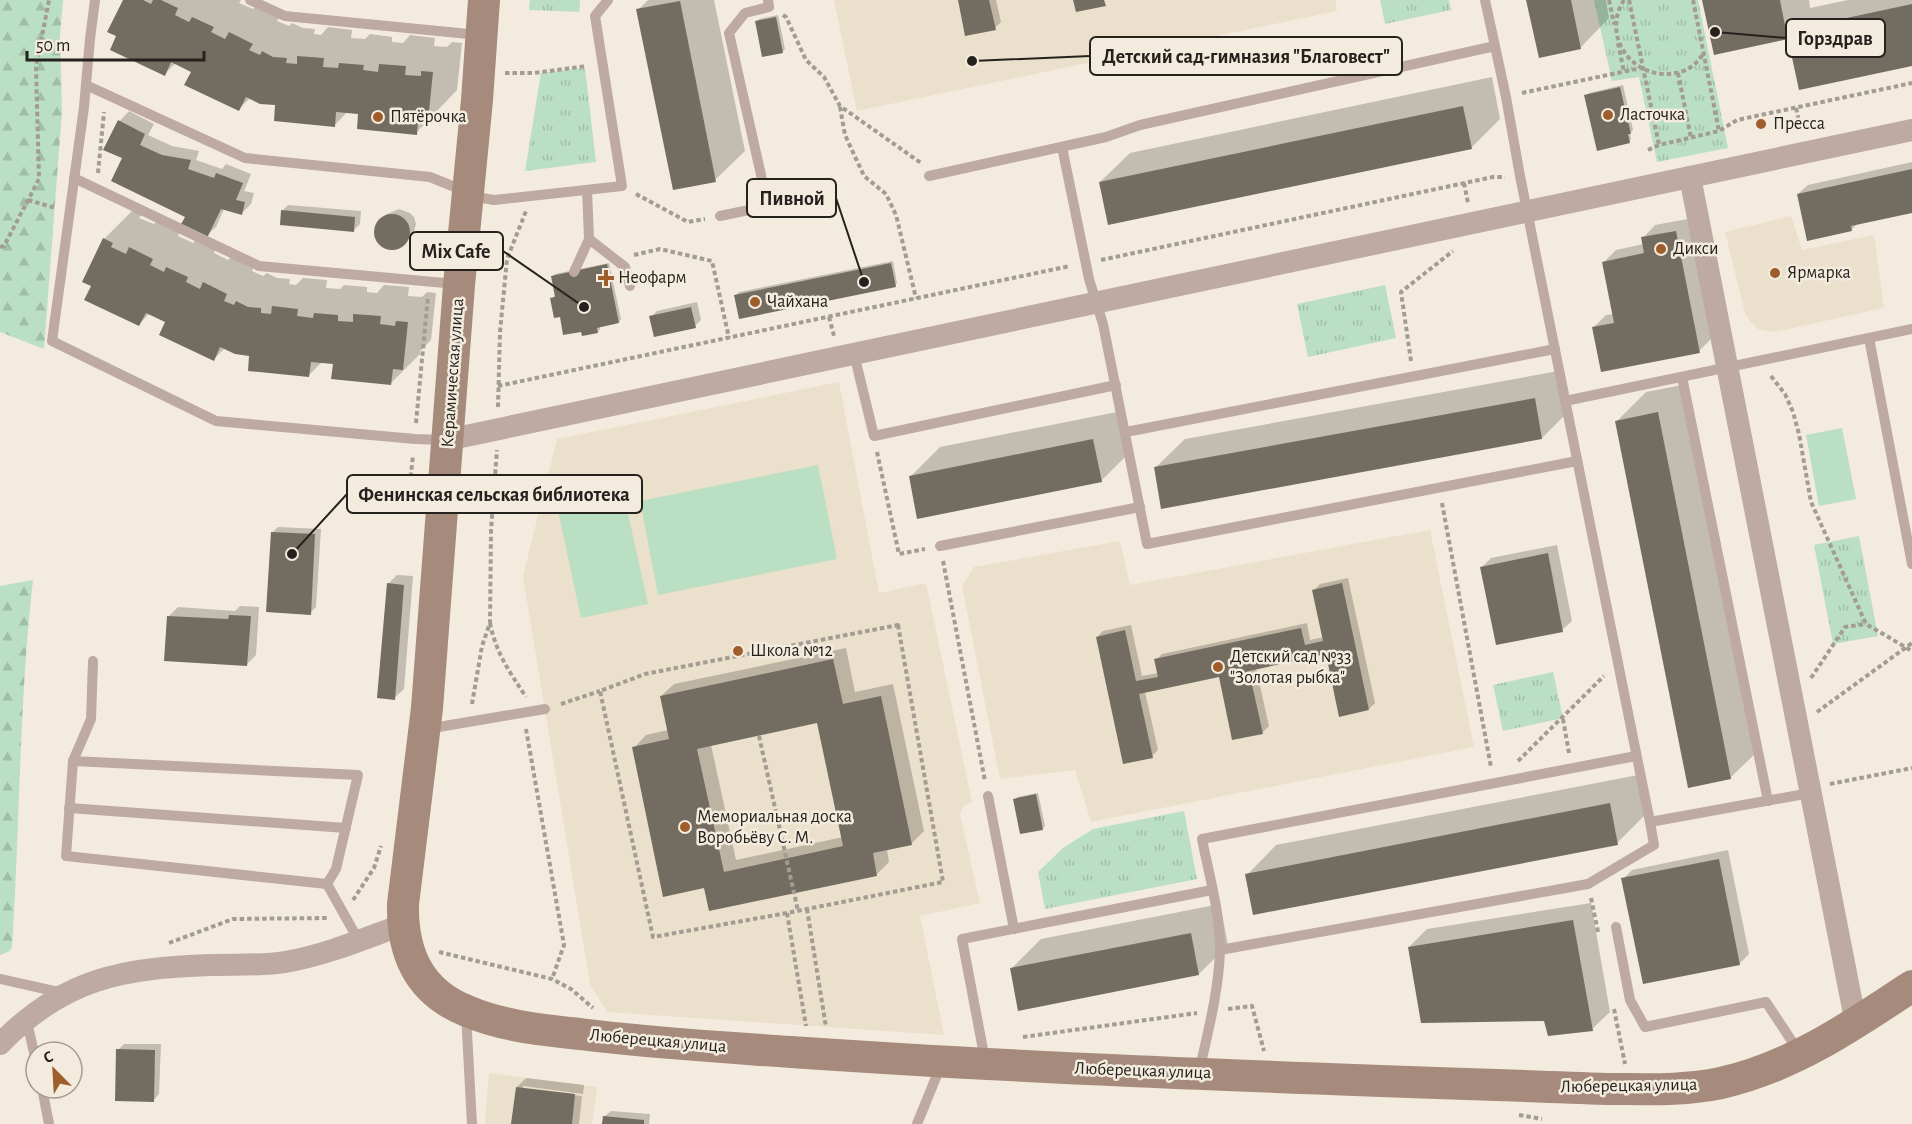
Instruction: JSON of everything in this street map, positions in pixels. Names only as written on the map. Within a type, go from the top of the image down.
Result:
[{"type":"main road","name":"Керамическая улица","points":[[404,935],[406,876],[424,729],[484,0]]},
{"type":"main road","name":"Люберецкая улица","points":[[404,935],[413,963],[422,978],[440,997],[466,1011],[495,1020],[544,1030],[605,1038],[942,1062],[984,1053],[1199,1074],[1607,1089],[1668,1089],[1720,1083],[1784,1063],[1856,1024],[1912,986]]},
{"type":"street","points":[[447,440],[1912,130]]},
{"type":"street","points":[[1690,177],[1856,1024]]},
{"type":"street","points":[[0,1044],[26,1018],[64,993],[113,975],[165,966],[282,962],[326,953],[359,941],[404,935]]},
{"type":"lane","points":[[95,0],[52,342],[216,421],[447,440]]},
{"type":"lane","points":[[250,0],[285,16],[482,35]]},
{"type":"lane","points":[[86,85],[245,158],[430,177],[482,198],[494,200],[622,186],[595,16],[608,0]]},
{"type":"lane","points":[[1220,950],[1588,884],[1654,845],[1485,0]]},
{"type":"lane","points":[[720,216],[768,206],[729,33],[745,13],[768,4]]},
{"type":"lane","points":[[929,176],[1106,137],[1140,125],[1495,46]]},
{"type":"lane","points":[[1062,147],[1086,263],[1103,324],[1147,544],[1577,461]]},
{"type":"lane","points":[[74,178],[259,266],[459,285]]},
{"type":"lane","points":[[574,272],[589,238],[587,190]]},
{"type":"lane","points":[[589,238],[625,267],[630,286]]},
{"type":"lane","points":[[1565,401],[1912,329]]},
{"type":"lane","points":[[1869,338],[1912,564]]},
{"type":"lane","points":[[1126,432],[1555,349]]},
{"type":"lane","points":[[854,354],[874,436],[1116,385]]},
{"type":"lane","points":[[1682,377],[1768,801]]},
{"type":"lane","points":[[940,546],[1140,507]]},
{"type":"lane","points":[[93,661],[91,719],[73,761],[66,856],[327,884]]},
{"type":"lane","points":[[424,729],[545,709]]},
{"type":"lane","points":[[1199,1074],[1212,1011],[1220,950],[1219,924],[1202,839],[1636,756]]},
{"type":"lane","points":[[73,761],[358,775],[336,869],[327,884]]},
{"type":"lane","points":[[1650,822],[1810,793]]},
{"type":"lane","points":[[988,796],[1014,929]]},
{"type":"lane","points":[[69,808],[346,828]]},
{"type":"lane","points":[[327,884],[359,941]]},
{"type":"lane","points":[[984,1053],[962,939],[1212,891]]},
{"type":"lane","points":[[1616,927],[1630,1000],[1645,1027],[1766,1002],[1801,1055]]},
{"type":"lane","points":[[0,978],[64,993]]},
{"type":"lane","points":[[466,1011],[472,1124]]},
{"type":"lane","points":[[26,1018],[31,1040]]},
{"type":"lane","points":[[917,1124],[942,1062]]},
{"type":"lane","points":[[44,1100],[49,1124]]},
{"type":"path","points":[[0,247],[4,246],[39,179],[36,67],[49,0]]},
{"type":"path","points":[[1609,0],[1624,72]]},
{"type":"path","points":[[1624,0],[1616,20],[1616,35],[1630,60],[1642,70]]},
{"type":"path","points":[[1629,0],[1659,145]]},
{"type":"path","points":[[1693,0],[1719,131]]},
{"type":"path","points":[[768,4],[786,17],[806,60],[824,77],[840,106],[845,135],[864,176],[886,194],[896,215],[916,298]]},
{"type":"path","points":[[1506,96],[1624,72],[1642,70],[1658,74],[1678,73],[1691,67],[1704,53]]},
{"type":"path","points":[[479,74],[534,73],[602,64]]},
{"type":"path","points":[[1678,73],[1691,138]]},
{"type":"path","points":[[1648,150],[1659,145],[1719,131],[1737,120],[1912,83]]},
{"type":"path","points":[[97,189],[106,93]]},
{"type":"path","points":[[840,106],[918,162],[941,173]]},
{"type":"path","points":[[498,386],[1493,177],[1520,176]]},
{"type":"path","points":[[1414,376],[1401,292],[1474,235],[1464,183]]},
{"type":"path","points":[[622,186],[688,222],[720,216]]},
{"type":"path","points":[[532,196],[507,259],[500,332],[498,430],[491,530],[490,623],[494,642],[504,663],[530,703],[545,709],[645,674],[898,625],[943,882],[653,937],[600,691]]},
{"type":"path","points":[[28,201],[59,210]]},
{"type":"path","points":[[615,259],[660,249],[712,261],[729,338]]},
{"type":"path","points":[[1760,361],[1785,394],[1793,412],[1811,502],[1866,624],[1912,651]]},
{"type":"path","points":[[874,436],[899,554],[940,546],[988,796]]},
{"type":"path","points":[[1439,488],[1494,784]]},
{"type":"path","points":[[469,723],[482,646],[490,623]]},
{"type":"path","points":[[1795,716],[1845,627],[1866,624]]},
{"type":"path","points":[[1795,716],[1912,643]]},
{"type":"path","points":[[1494,784],[1617,662]]},
{"type":"path","points":[[523,713],[564,945],[552,979]]},
{"type":"path","points":[[1563,718],[1573,768]]},
{"type":"path","points":[[759,736],[798,911]]},
{"type":"path","points":[[1810,793],[1831,784],[1912,768]]},
{"type":"path","points":[[171,942],[233,919],[325,919],[343,911],[356,897],[374,868],[381,844]]},
{"type":"path","points":[[807,909],[828,1034]]},
{"type":"path","points":[[787,913],[807,1033]]},
{"type":"path","points":[[404,935],[534,974]]},
{"type":"path","points":[[984,1053],[1212,1011],[1252,1006],[1265,1058]]},
{"type":"shaded area","points":[[834,0],[1335,0],[1337,11],[857,111]]},
{"type":"shaded area","points":[[1791,216],[1802,250],[1874,235],[1884,308],[1774,332],[1758,329],[1745,313],[1725,232]]},
{"type":"shaded area","name":"Школа №12","points":[[839,382],[879,593],[926,583],[972,802],[963,806],[960,814],[980,903],[920,916],[944,1035],[607,1012],[590,984],[523,576],[557,439]]},
{"type":"shaded area","name":"Детский сад №33 \"Золотая рыбка\"","points":[[1430,530],[1474,747],[1091,822],[1075,770],[1000,779],[962,586],[974,567],[1120,541],[1130,585]]},
{"type":"shaded area","points":[[489,1073],[597,1087],[592,1124],[485,1124]]},
{"type":"green space","points":[[0,0],[63,0],[60,36],[62,111],[44,349],[0,332]]},
{"type":"green space","points":[[530,0],[580,0],[579,12],[529,10]]},
{"type":"green space","points":[[1380,0],[1449,0],[1451,10],[1385,24]]},
{"type":"green space","points":[[1594,0],[1698,0],[1728,148],[1657,162],[1639,77],[1612,81]]},
{"type":"green space","points":[[585,68],[596,162],[525,171],[541,73]]},
{"type":"green space","points":[[1385,285],[1396,338],[1308,357],[1297,304]]},
{"type":"green space","points":[[1842,428],[1856,499],[1819,506],[1806,435]]},
{"type":"green space","points":[[818,465],[837,559],[658,595],[640,501]]},
{"type":"green space","points":[[623,491],[648,604],[581,618],[557,506]]},
{"type":"green space","points":[[1859,536],[1878,636],[1833,644],[1814,545]]},
{"type":"green space","points":[[33,580],[22,718],[12,947],[10,951],[0,955],[0,586]]},
{"type":"green space","points":[[1553,672],[1563,718],[1503,731],[1493,685]]},
{"type":"green space","points":[[1184,811],[1197,879],[1045,909],[1038,872],[1063,848],[1093,829]]},
{"type":"building","points":[[123,0],[143,0],[151,4],[153,0],[161,0],[178,8],[175,15],[189,22],[192,17],[214,27],[211,32],[225,39],[229,32],[253,44],[249,50],[260,55],[262,51],[273,57],[287,58],[286,63],[297,64],[297,56],[324,58],[323,67],[338,68],[339,63],[364,65],[363,70],[378,72],[379,64],[406,66],[405,75],[421,76],[421,71],[433,72],[428,121],[418,119],[417,135],[357,129],[358,114],[336,112],[335,127],[274,121],[275,105],[260,104],[246,97],[239,111],[184,85],[191,72],[171,62],[165,76],[110,50],[116,36],[107,32]]},
{"type":"building","points":[[958,0],[989,0],[996,30],[965,36]]},
{"type":"building","points":[[1073,0],[1104,0],[1106,6],[1076,12]]},
{"type":"building","points":[[1526,0],[1571,0],[1581,49],[1539,58]]},
{"type":"building","points":[[1702,0],[1780,0],[1786,31],[1912,4],[1912,66],[1799,90],[1788,39],[1714,55]]},
{"type":"building","points":[[680,1],[716,182],[673,190],[636,9]]},
{"type":"building","points":[[776,17],[783,53],[762,57],[755,21]]},
{"type":"building","name":"Ласточка","points":[[1620,87],[1631,134],[1628,134],[1630,143],[1597,151],[1584,95]]},
{"type":"building","points":[[1463,106],[1472,149],[1108,225],[1099,182]]},
{"type":"building","points":[[118,120],[145,134],[140,145],[162,155],[191,160],[188,169],[214,178],[216,173],[243,183],[236,200],[245,202],[242,215],[221,209],[207,238],[180,226],[185,217],[111,181],[122,158],[103,150]]},
{"type":"building","points":[[1912,169],[1912,213],[1851,226],[1852,231],[1807,241],[1797,194]]},
{"type":"building","points":[[281,210],[355,217],[354,232],[280,225]]},
{"type":"building","points":[[392,214],[405,219],[410,232],[405,245],[392,250],[379,245],[374,232],[379,219]]},
{"type":"building","points":[[1676,231],[1700,353],[1601,372],[1592,327],[1614,323],[1602,262],[1644,253],[1641,237]]},
{"type":"building","points":[[103,238],[113,243],[111,247],[126,254],[129,247],[153,259],[150,265],[164,272],[166,267],[188,277],[186,282],[200,289],[203,282],[227,294],[224,301],[234,305],[236,301],[248,307],[261,308],[261,313],[271,314],[272,306],[298,309],[297,316],[313,318],[314,313],[338,315],[338,321],[353,322],[353,314],[381,316],[380,324],[395,326],[396,321],[408,322],[403,370],[393,369],[391,385],[331,379],[333,364],[311,362],[309,377],[248,371],[249,356],[235,354],[220,347],[214,361],[159,335],[165,322],[146,313],[139,326],[84,300],[91,286],[82,282]]},
{"type":"building","points":[[891,263],[896,287],[739,319],[734,295]]},
{"type":"building","points":[[607,264],[619,323],[597,328],[598,333],[582,336],[581,332],[563,335],[560,317],[554,318],[550,298],[555,297],[551,276]]},
{"type":"building","points":[[691,307],[696,328],[654,337],[649,316]]},
{"type":"building","points":[[1535,398],[1542,439],[1161,509],[1154,467]]},
{"type":"building","points":[[1658,412],[1731,779],[1688,788],[1615,421]]},
{"type":"building","points":[[1093,439],[1102,482],[917,519],[909,476]]},
{"type":"building","points":[[271,532],[315,534],[311,615],[266,612]]},
{"type":"building","points":[[1548,553],[1563,632],[1496,645],[1480,567]]},
{"type":"building","points":[[387,583],[404,585],[395,700],[377,698]]},
{"type":"building","points":[[1342,583],[1369,710],[1339,717],[1326,654],[1249,671],[1263,734],[1232,740],[1219,677],[1139,694],[1153,758],[1123,764],[1096,637],[1125,630],[1136,681],[1158,677],[1154,659],[1301,628],[1305,645],[1323,641],[1312,590]]},
{"type":"building","points":[[229,615],[251,616],[247,666],[164,661],[167,616],[228,619]]},
{"type":"building","points":[[833,659],[843,704],[881,696],[912,845],[873,853],[877,876],[709,911],[704,888],[663,897],[632,747],[669,739],[660,696]],"holes":[[[817,723],[843,846],[724,872],[697,749]]]},
{"type":"building","points":[[1036,794],[1043,830],[1020,834],[1013,799]]},
{"type":"building","points":[[1610,803],[1618,845],[1253,915],[1245,874]]},
{"type":"building","points":[[1719,859],[1740,965],[1643,984],[1621,878]]},
{"type":"building","points":[[1573,920],[1593,1031],[1548,1036],[1544,1021],[1421,1023],[1408,947]]},
{"type":"building","points":[[1191,933],[1199,975],[1018,1011],[1010,968]]},
{"type":"building","points":[[116,1049],[155,1050],[154,1102],[115,1101]]},
{"type":"building","points":[[516,1087],[575,1094],[572,1124],[511,1124]]},
{"type":"building","points":[[603,1116],[644,1120],[644,1124],[602,1124]]},
{"type":"place","name":"Горздрав","points":[[1715,32]]},
{"type":"place","name":"Детский сад-гимназия \"Благовест\"","points":[[972,61]]},
{"type":"place","name":"Ласточка","points":[[1608,115]]},
{"type":"place","name":"Пятёрочка","points":[[378,117]]},
{"type":"place","name":"Пресса","points":[[1761,124]]},
{"type":"place","name":"Дикси","points":[[1661,249]]},
{"type":"place","name":"Ярмарка","points":[[1775,273]]},
{"type":"place","name":"Неофарм","points":[[606,278]]},
{"type":"place","name":"Пивной","points":[[864,282]]},
{"type":"place","name":"Чайхана","points":[[755,302]]},
{"type":"place","name":"Mix Cafe","points":[[584,307]]},
{"type":"place","name":"Фенинская сельская библиотека","points":[[292,554]]},
{"type":"place","name":"Школа №12","points":[[738,651]]},
{"type":"place","name":"Детский сад №33 \"Золотая рыбка\"","points":[[1218,667]]},
{"type":"place","name":"Мемориальная доска Воробьёву С. М.","points":[[685,827]]}]
